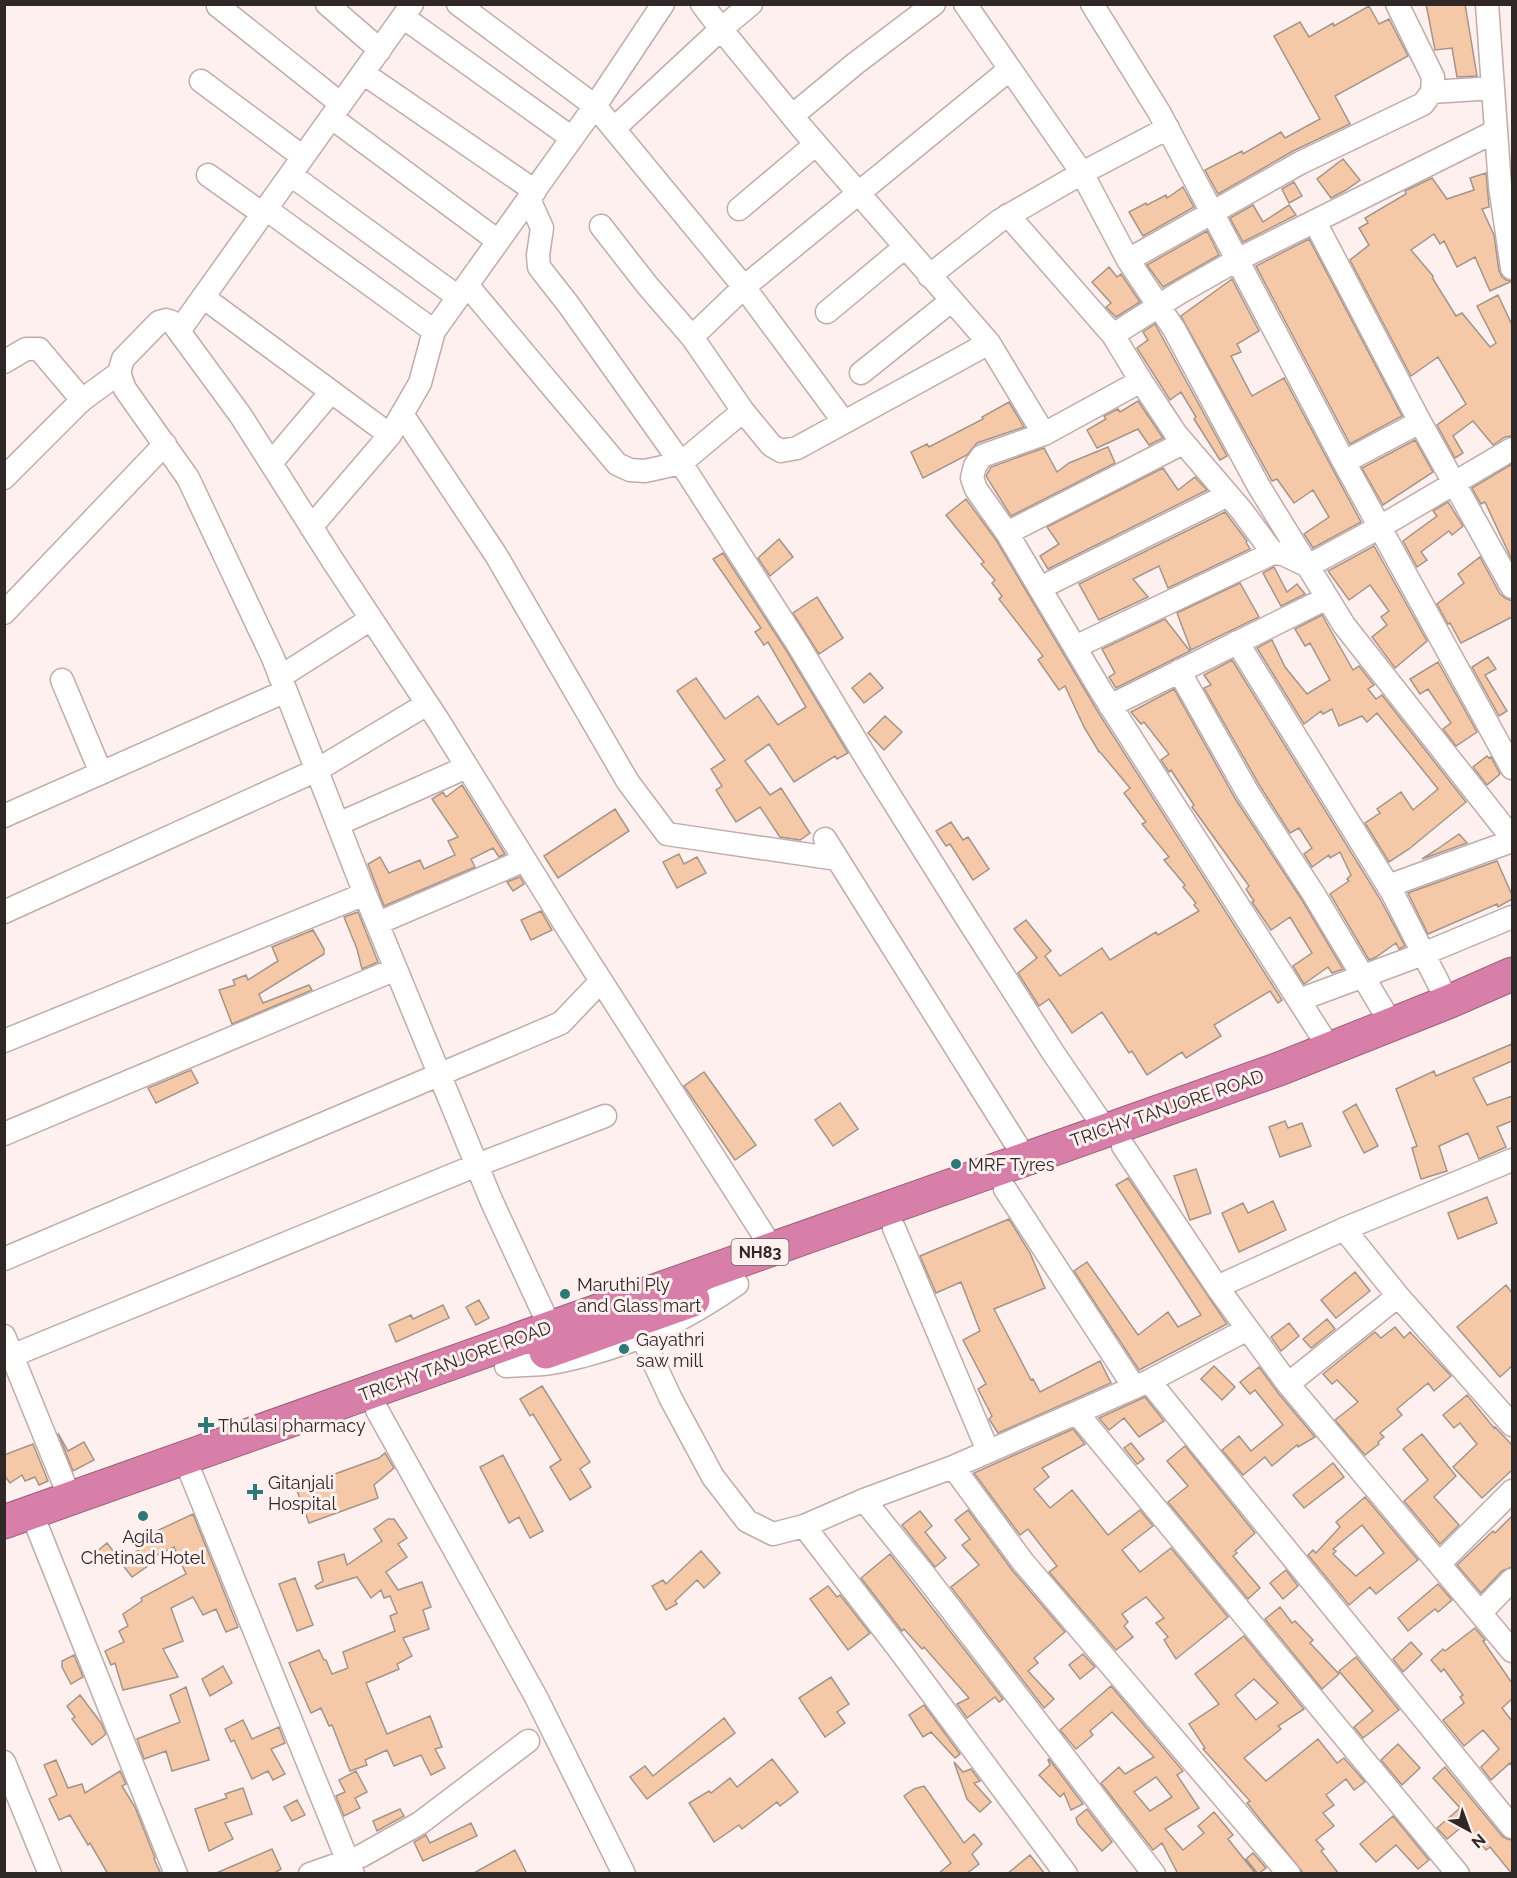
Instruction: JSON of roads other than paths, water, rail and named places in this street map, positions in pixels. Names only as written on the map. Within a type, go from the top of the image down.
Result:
[{"type":"highway","name":"TRICHY TANJORE ROAD","points":[[4,1540],[506,1366],[1005,1189],[1115,1138],[1512,974]]},
{"type":"highway","name":"TRICHY TANJORE ROAD","points":[[4,1522],[1025,1158],[1115,1138],[1290,1087],[1512,995]]},
{"type":"street","points":[[327,4],[380,50]]},
{"type":"street","points":[[458,4],[595,106],[744,287],[844,422]]},
{"type":"street","points":[[311,527],[390,435],[420,383],[434,331],[595,106],[663,4]]},
{"type":"street","points":[[702,4],[858,194],[989,343],[1044,434]]},
{"type":"street","points":[[620,123],[751,4]]},
{"type":"street","points":[[792,116],[856,63],[934,4]]},
{"type":"street","points":[[965,4],[1082,173],[1128,261],[1174,329],[1258,485],[1351,634],[1512,840],[1388,886]]},
{"type":"street","points":[[1092,4],[1168,128],[1344,462],[1512,768]]},
{"type":"street","points":[[1128,261],[1300,163],[1423,104],[1432,92],[1433,77],[1397,4]]},
{"type":"street","points":[[1487,4],[1496,131],[1507,195],[1512,268]]},
{"type":"street","points":[[218,6],[336,111],[498,241]]},
{"type":"street","points":[[179,331],[408,11],[572,138]]},
{"type":"street","points":[[692,337],[744,287],[1010,69]]},
{"type":"street","points":[[363,73],[532,195],[542,228],[538,255],[539,267],[681,463],[797,643],[870,764],[1054,1054],[1115,1138],[1246,1330],[1288,1384],[1512,1651]]},
{"type":"street","points":[[201,81],[297,166],[463,291],[617,464],[630,470],[645,471],[681,463],[743,411]]},
{"type":"street","points":[[1432,92],[1493,88]]},
{"type":"street","points":[[929,276],[1008,215],[1168,128]]},
{"type":"street","points":[[1113,335],[1237,260],[1496,131]]},
{"type":"street","points":[[739,209],[816,144]]},
{"type":"street","points":[[208,175],[264,211],[434,331]]},
{"type":"street","points":[[1008,215],[1113,335],[1176,434],[1273,553]]},
{"type":"street","points":[[1315,222],[1420,422],[1512,587]]},
{"type":"street","points":[[601,226],[647,285],[692,337],[743,411],[771,445],[781,451],[797,448],[989,343]]},
{"type":"street","points":[[826,312],[905,248]]},
{"type":"street","points":[[203,297],[390,435]]},
{"type":"street","points":[[861,374],[951,301]]},
{"type":"street","points":[[550,1326],[477,1165],[365,894],[273,658],[188,478],[125,389],[119,373],[123,359],[159,322],[166,320],[172,322],[241,416],[427,704],[772,1248]]},
{"type":"street","points":[[4,362],[26,349],[39,349],[82,400]]},
{"type":"street","points":[[4,478],[82,400],[119,373]]},
{"type":"street","points":[[1141,381],[1044,434],[982,456],[975,466],[972,478],[976,489],[1040,588],[1110,706],[1330,1048]]},
{"type":"street","points":[[271,463],[331,392]]},
{"type":"street","points":[[402,414],[496,555],[628,782],[667,834],[837,858]]},
{"type":"street","points":[[1344,462],[1420,422]]},
{"type":"street","points":[[1006,533],[1183,442]]},
{"type":"street","points":[[4,613],[165,444]]},
{"type":"street","points":[[1308,566],[1380,527],[1512,449]]},
{"type":"street","points":[[1040,588],[1228,495]]},
{"type":"street","points":[[1075,647],[1273,553],[1283,554],[1308,566]]},
{"type":"street","points":[[1110,706],[1328,598]]},
{"type":"street","points":[[4,816],[101,773],[283,684],[371,619]]},
{"type":"street","points":[[1237,642],[1388,886],[1448,1002]]},
{"type":"street","points":[[1179,671],[1248,793],[1364,976],[1392,1025]]},
{"type":"street","points":[[62,680],[101,773]]},
{"type":"street","points":[[4,912],[317,770],[427,704]]},
{"type":"street","points":[[338,824],[467,767]]},
{"type":"street","points":[[825,839],[1025,1158]]},
{"type":"street","points":[[378,924],[525,860]]},
{"type":"street","points":[[4,1041],[365,894]]},
{"type":"street","points":[[1299,1000],[1424,954],[1512,917]]},
{"type":"street","points":[[4,1134],[396,969]]},
{"type":"street","points":[[4,1259],[561,1023],[601,981]]},
{"type":"street","points":[[70,1498],[7,1351],[604,1116]]},
{"type":"street","points":[[1217,1287],[1344,1229],[1512,1160]]},
{"type":"street","points":[[1005,1189],[1141,1384],[1512,1827]]},
{"type":"street","points":[[894,1228],[988,1451]]},
{"type":"street","points":[[1344,1229],[1398,1296],[1512,1425]]},
{"type":"street","points":[[506,1366],[544,1364],[569,1359],[602,1351],[642,1337],[685,1318],[737,1284]]},
{"type":"street","points":[[1288,1384],[1398,1296]]},
{"type":"street","points":[[642,1337],[671,1399],[713,1477],[747,1521],[773,1534],[804,1526],[864,1500],[953,1467],[1141,1384],[1246,1330]]},
{"type":"street","points":[[377,1410],[536,1697],[624,1874]]},
{"type":"street","points":[[1077,1413],[1458,1874]]},
{"type":"street","points":[[953,1467],[1023,1562],[1289,1874]]},
{"type":"street","points":[[190,1474],[350,1867]]},
{"type":"street","points":[[1439,1564],[1512,1491]]},
{"type":"street","points":[[864,1500],[1010,1684],[1154,1874]]},
{"type":"street","points":[[804,1526],[1066,1874]]},
{"type":"street","points":[[38,1529],[176,1874]]},
{"type":"street","points":[[1480,1613],[1512,1580]]},
{"type":"street","points":[[310,1874],[350,1867],[361,1856],[420,1823],[528,1740]]},
{"type":"street","points":[[4,1762],[45,1872]]},
{"type":"place","name":"MRF Tyres","points":[[956,1164]]},
{"type":"place","name":"Maruthi Ply and Glass mart","points":[[565,1294]]},
{"type":"place","name":"Gayathri saw mill","points":[[624,1349]]},
{"type":"place","name":"Thulasi pharmacy","points":[[206,1425]]},
{"type":"place","name":"Gitanjali Hospital","points":[[255,1492]]},
{"type":"place","name":"Agila Chetinad Hotel","points":[[143,1516]]}]
